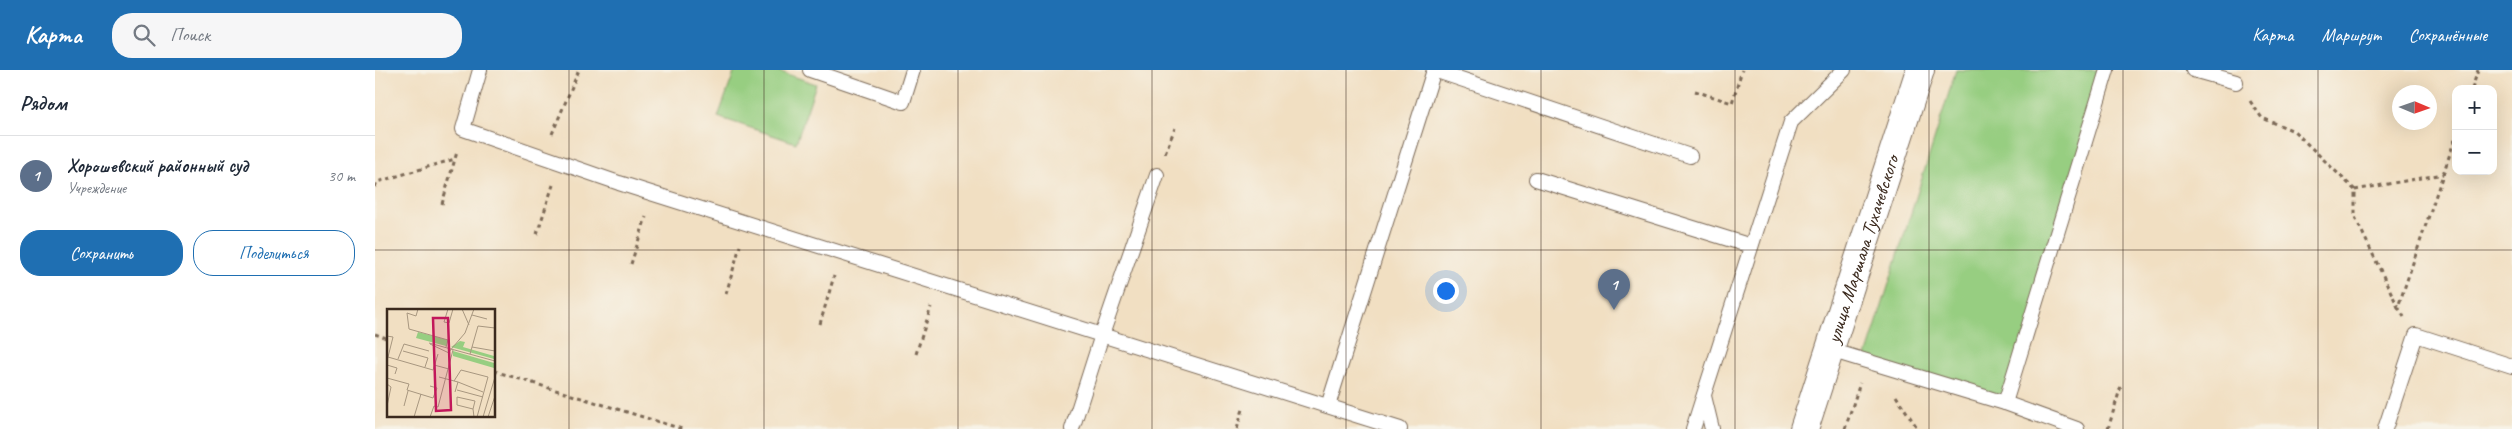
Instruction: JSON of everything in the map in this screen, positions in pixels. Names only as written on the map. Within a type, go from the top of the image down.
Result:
[{"type":"street","name":"улица Маршала Тухачевского","points":[[1804,429],[1920,70]]},
{"type":"lane","points":[[481,70],[463,129],[653,193],[1400,429]]},
{"type":"lane","points":[[810,70],[903,102],[913,70]]},
{"type":"lane","points":[[1328,406],[1434,70],[1690,156]]},
{"type":"lane","points":[[1693,429],[1791,122],[1844,70]]},
{"type":"lane","points":[[2005,403],[2107,70]]},
{"type":"lane","points":[[2193,70],[2236,82]]},
{"type":"lane","points":[[1073,429],[1102,335],[1157,175]]},
{"type":"lane","points":[[1536,179],[1751,246]]},
{"type":"lane","points":[[2385,429],[2416,335],[2512,366]]},
{"type":"lane","points":[[1830,350],[2005,403],[2077,429]]},
{"type":"lane","points":[[1704,396],[1712,429]]},
{"type":"path","points":[[541,156],[579,70]]},
{"type":"path","points":[[1695,91],[1732,103],[1742,70]]},
{"type":"path","points":[[2473,85],[2478,70]]},
{"type":"path","points":[[2236,82],[2262,118],[2294,131],[2355,190],[2355,217],[2398,307],[2416,335]]},
{"type":"path","points":[[442,204],[463,129]]},
{"type":"path","points":[[2398,307],[2452,148]]},
{"type":"path","points":[[375,186],[377,182],[455,159]]},
{"type":"path","points":[[537,234],[561,163]]},
{"type":"path","points":[[2355,190],[2443,174]]},
{"type":"path","points":[[631,264],[653,193]]},
{"type":"path","points":[[726,294],[747,223]]},
{"type":"path","points":[[820,324],[841,253]]},
{"type":"path","points":[[916,354],[939,284]]},
{"type":"path","points":[[375,334],[387,338]]},
{"type":"path","points":[[1845,429],[1867,361]]},
{"type":"path","points":[[495,371],[682,429]]},
{"type":"path","points":[[2108,429],[2121,386]]},
{"type":"green space","points":[[735,70],[775,70],[816,84],[796,143],[718,117]]},
{"type":"green space","points":[[1956,70],[2107,70],[2005,403],[1865,360]]},
{"type":"place","name":"Хорошевский районный суд","points":[[1614,310]]}]
